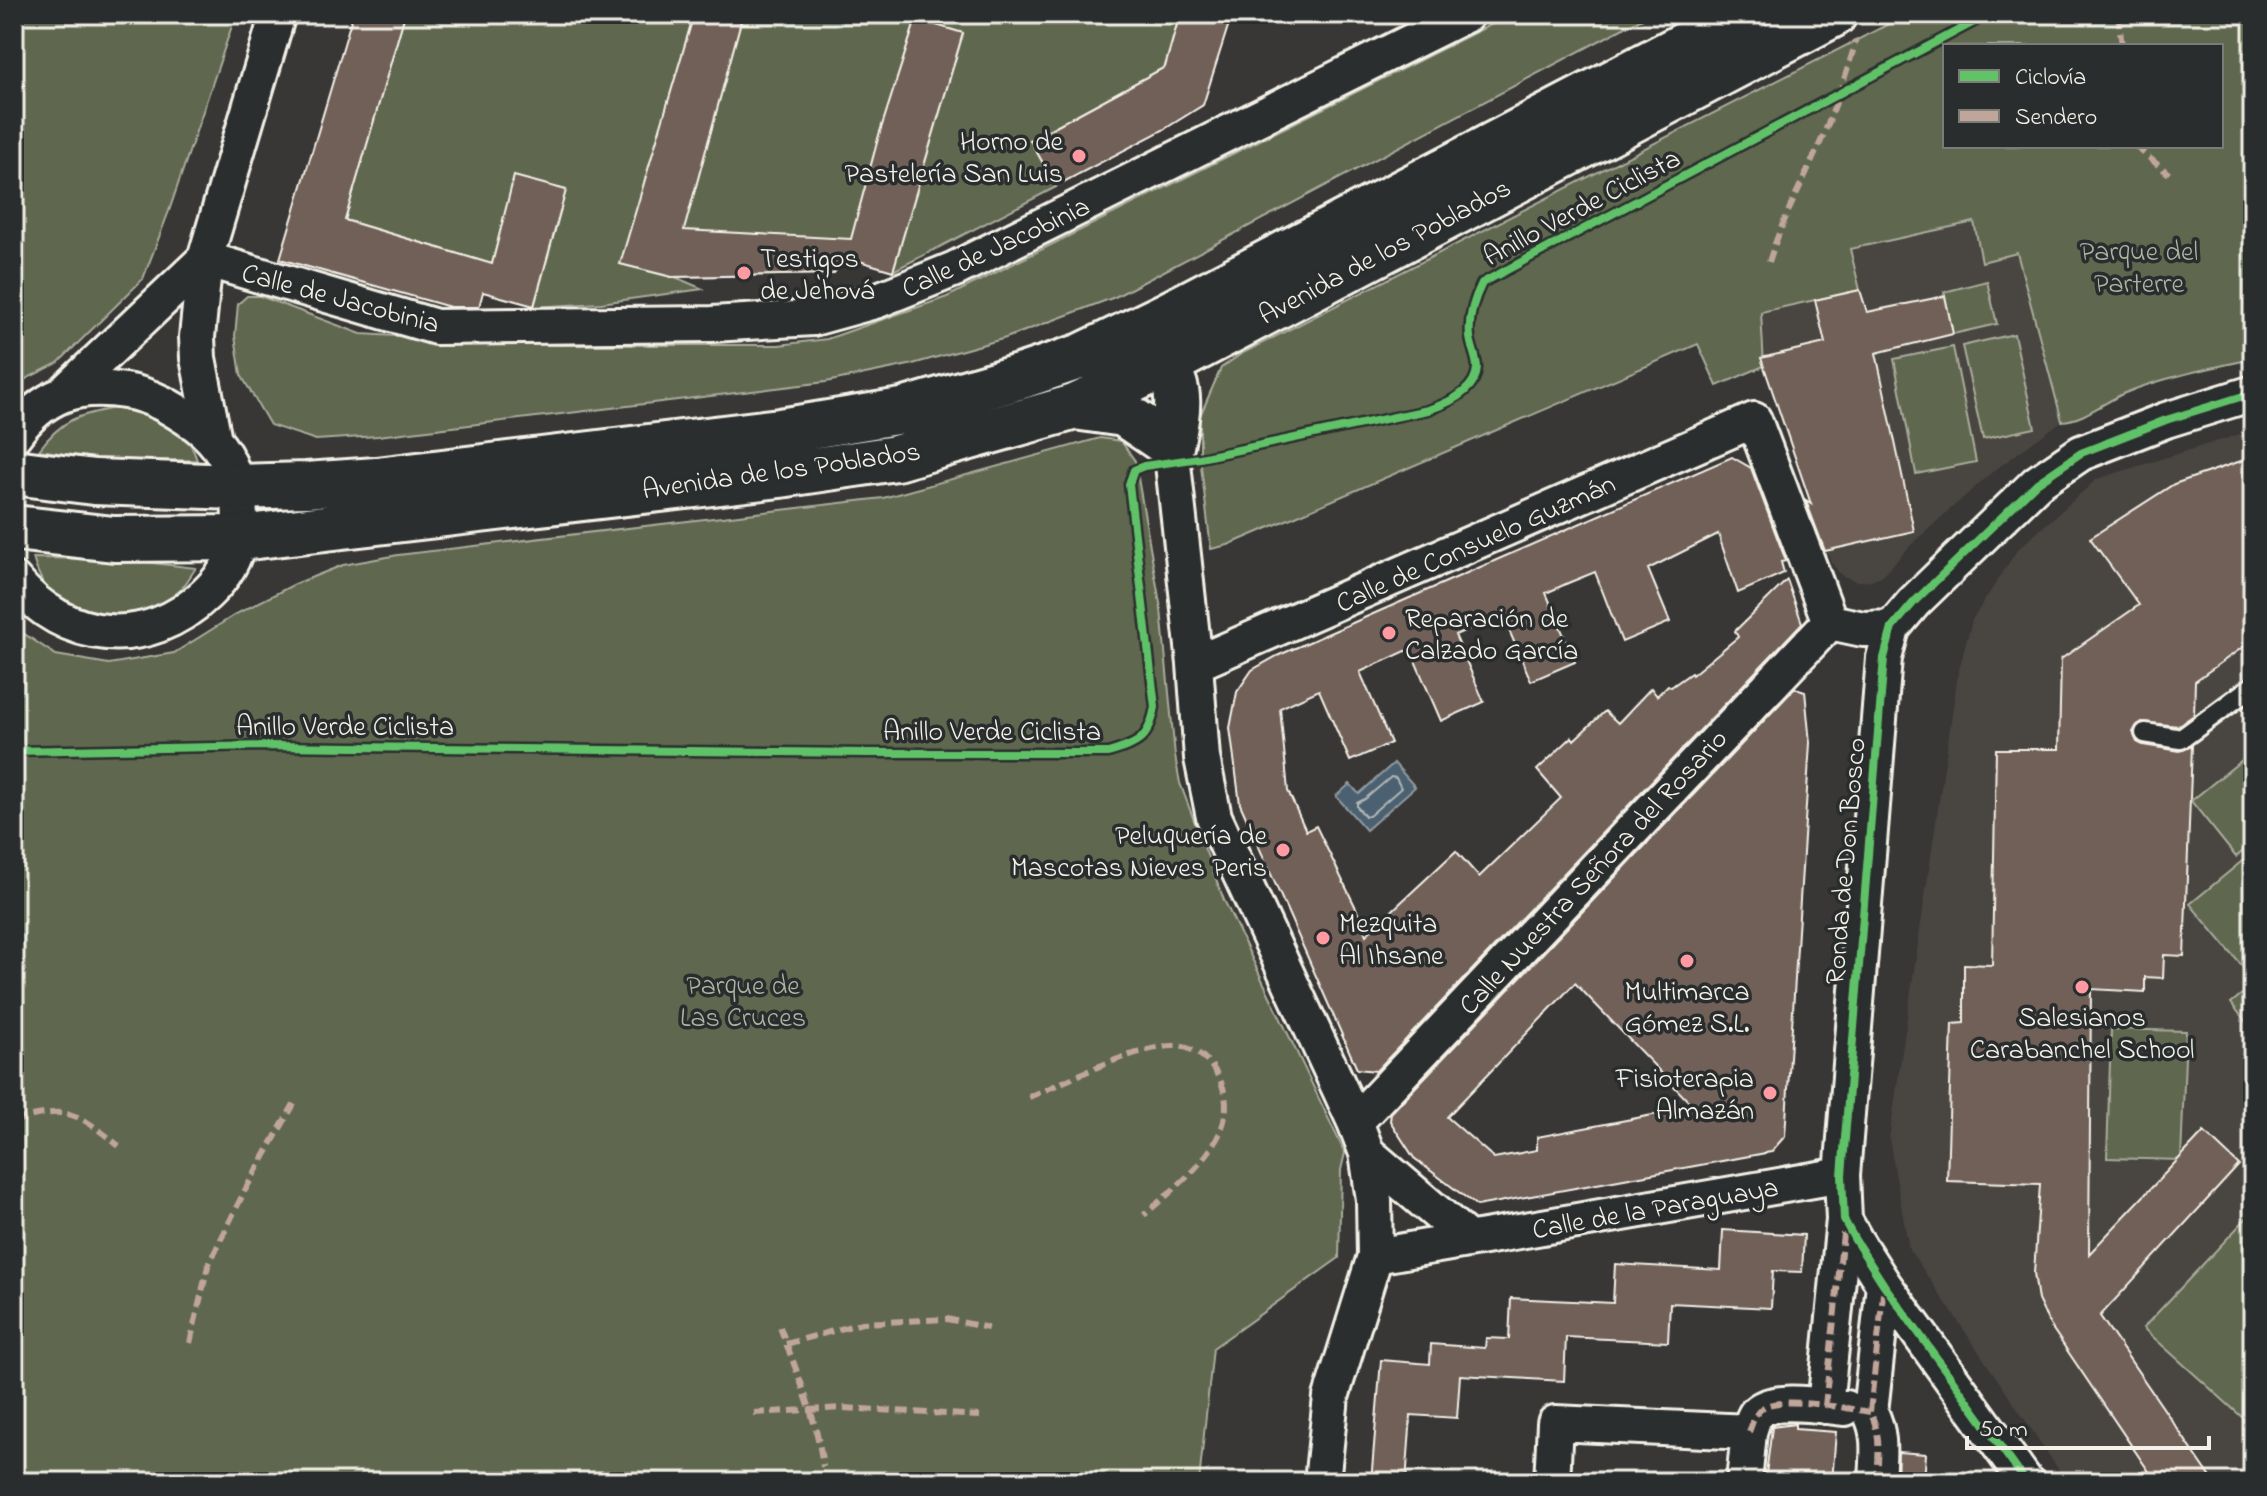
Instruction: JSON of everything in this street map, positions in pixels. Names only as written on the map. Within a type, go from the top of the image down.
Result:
[{"type":"main road","name":"Avenida de los Poblados","points":[[14,472],[94,482],[237,487],[386,479],[780,431],[902,411],[1082,356],[1169,314],[1744,14]]},
{"type":"main road","name":"Avenida de los Poblados","points":[[14,528],[114,539],[239,538],[780,475],[896,458],[1075,407],[1163,366],[1834,14]]},
{"type":"main road","points":[[1075,407],[1124,414],[1171,446],[1179,410],[1175,384],[1163,366],[1135,354],[1082,356]]},
{"type":"street","points":[[214,440],[198,358],[197,337],[205,259],[278,14]]},
{"type":"street","name":"Calle de Jacobinia","points":[[205,259],[436,327],[712,324],[813,318],[878,300],[955,269],[1467,14]]},
{"type":"street","points":[[14,435],[36,411],[66,391],[205,259]]},
{"type":"street","points":[[14,580],[39,606],[72,625],[110,633],[148,629],[183,614],[214,586],[227,570],[239,538],[237,487],[226,455],[214,440],[177,410],[152,398],[126,391],[66,391]]},
{"type":"street","name":"Ronda de Don Bosco","points":[[2026,1482],[1884,1285],[1844,1220],[1842,1175],[1884,658],[1892,628],[1914,602],[2037,483],[2081,453],[2166,420],[2253,393]]},
{"type":"street","name":"Calle de Consuelo Guzmán","points":[[1195,664],[1754,420],[1830,622]]},
{"type":"street","points":[[1171,446],[1202,758],[1214,817],[1361,1138],[1374,1200],[1375,1256],[1331,1397],[1322,1482]]},
{"type":"street","points":[[1830,622],[1863,629],[1892,628]]},
{"type":"street","name":"Calle Nuestra Señora del Rosario","points":[[1361,1138],[1830,622]]},
{"type":"street","points":[[1361,1138],[1468,1239]]},
{"type":"street","name":"Calle de la Paraguaya","points":[[1375,1256],[1842,1175]]},
{"type":"street","points":[[1825,1406],[1844,1220]]},
{"type":"street","points":[[1877,1482],[1879,1441],[1877,1426],[1870,1412],[1884,1285]]},
{"type":"street","points":[[1744,1482],[1749,1432],[1755,1415],[1766,1406],[1825,1406],[1870,1412]]},
{"type":"street","points":[[1552,1482],[1555,1423],[1749,1432]]},
{"type":"lane","points":[[2145,733],[2181,739],[2253,686]]},
{"type":"shaded area","points":[[1974,222],[2017,253],[2062,421],[1991,473],[1915,541],[1882,576],[1855,581],[1841,575],[1831,562],[1761,358],[1761,312],[1859,290],[1850,249]]},
{"type":"shaded area","name":"Salesianos Carabanchel School","points":[[2253,430],[2253,1482],[2067,1482],[1909,1249],[1889,1139],[1958,673],[1972,620],[2017,550],[2097,479]]},
{"type":"green space","points":[[14,14],[236,14],[143,279],[58,363],[14,385]]},
{"type":"green space","points":[[405,14],[694,14],[621,264],[671,277],[743,14],[1180,14],[1163,72],[1138,82],[1030,140],[1056,187],[893,271],[963,34],[916,19],[879,136],[846,258],[833,274],[675,277],[703,289],[601,303],[534,307],[566,190],[514,177],[492,264],[345,220]]},
{"type":"green space","points":[[1512,14],[1650,14],[1115,297],[1006,338],[909,365],[826,382],[378,436],[316,440],[270,425],[241,375],[235,336],[238,304],[247,296],[260,296],[361,334],[558,345],[779,345],[827,339],[947,297]]},
{"type":"green space","name":"Parque del Parterre","points":[[1908,14],[2253,14],[2253,186],[2246,195],[2253,214],[2253,359],[2154,382],[2078,417],[2062,421],[2017,253],[1982,262],[1974,222],[1850,249],[1860,290],[1761,312],[1764,366],[1717,386],[1698,344],[1228,545],[1211,549],[1200,458],[1200,416],[1221,368],[1241,354]]},
{"type":"green space","points":[[1987,281],[1997,324],[1953,334],[1944,292]]},
{"type":"green space","points":[[2014,334],[2035,428],[1983,439],[1962,346]]},
{"type":"green space","points":[[1953,347],[1976,462],[1916,474],[1894,359]]},
{"type":"green space","points":[[115,408],[143,411],[166,418],[184,433],[197,460],[112,461],[39,450],[55,431],[72,420]]},
{"type":"green space","name":"Parque de Las Cruces","points":[[1100,438],[1121,441],[1135,461],[1161,609],[1180,783],[1224,900],[1345,1153],[1341,1170],[1339,1258],[1213,1348],[1199,1482],[14,1482],[14,627],[56,655],[109,664],[174,653],[238,613],[295,584],[343,565],[398,555],[883,498]]},
{"type":"green space","points":[[33,558],[118,559],[196,568],[182,588],[164,603],[133,615],[99,615],[83,612],[54,596],[41,578]]},
{"type":"green space","points":[[2253,751],[2253,843],[2236,857],[2191,801]]},
{"type":"green space","points":[[2253,852],[2253,976],[2251,977],[2190,904]]},
{"type":"green space","points":[[2253,985],[2253,1031],[2231,1003]]},
{"type":"green space","points":[[2111,1029],[2186,1031],[2181,1160],[2107,1158]]},
{"type":"green space","points":[[2253,1211],[2253,1427],[2143,1328]]},
{"type":"water","points":[[1394,763],[1415,787],[1366,830],[1336,796],[1350,784],[1359,794]]},
{"type":"building","points":[[353,14],[405,14],[345,220],[492,264],[514,176],[566,190],[534,306],[483,292],[479,307],[450,307],[280,259]]},
{"type":"building","points":[[694,14],[743,14],[684,230],[851,239],[879,135],[916,19],[963,33],[893,271],[846,257],[833,274],[672,277],[620,264]]},
{"type":"building","points":[[1180,14],[1232,14],[1203,105],[1163,130],[1056,186],[1030,140],[1165,67]]},
{"type":"building","points":[[1860,290],[1867,312],[1945,296],[1953,334],[1876,353],[1914,531],[1825,551],[1761,358],[1825,343],[1815,300]]},
{"type":"building","points":[[1732,457],[1751,468],[1786,561],[1781,562],[1784,573],[1738,593],[1718,534],[1648,569],[1670,622],[1622,642],[1595,572],[1568,583],[1546,593],[1575,662],[1531,681],[1502,614],[1455,635],[1484,702],[1441,721],[1410,649],[1360,672],[1391,743],[1350,761],[1319,690],[1280,708],[1288,791],[1306,831],[1316,826],[1366,935],[1456,851],[1479,877],[1561,798],[1537,770],[1605,711],[1618,723],[1651,688],[1657,696],[1668,685],[1671,687],[1692,675],[1738,637],[1735,631],[1787,580],[1802,623],[1376,1071],[1357,1069],[1240,804],[1230,728],[1237,692],[1252,670],[1277,656]]},
{"type":"building","points":[[2253,457],[2253,640],[2195,681],[2194,715],[2178,726],[2142,722],[2133,732],[2137,742],[2143,745],[2180,751],[2192,746],[2184,956],[2164,955],[2163,978],[2145,977],[2145,992],[2091,989],[2089,1254],[2204,1132],[2239,1165],[2100,1316],[2214,1482],[2156,1482],[2050,1325],[2038,1300],[2034,1273],[2040,1184],[1947,1181],[1952,1024],[1964,1023],[1964,964],[1992,965],[1996,749],[2059,749],[2061,659],[2139,605],[2090,538],[2174,484]]},
{"type":"building","points":[[1795,688],[1805,691],[1810,743],[1785,1136],[1771,1152],[1477,1206],[1414,1158],[1390,1121],[1391,1113]],"holes":[[[1575,983],[1694,1107],[1537,1137],[1537,1150],[1494,1158],[1447,1117]]]},
{"type":"building","points":[[1723,1230],[1804,1235],[1802,1272],[1773,1271],[1771,1308],[1670,1303],[1668,1342],[1566,1337],[1564,1381],[1460,1375],[1457,1418],[1411,1415],[1406,1482],[1371,1482],[1381,1360],[1430,1364],[1431,1344],[1485,1348],[1486,1338],[1509,1339],[1511,1298],[1613,1303],[1615,1264],[1721,1270]]},
{"type":"building","points":[[1795,1424],[1795,1429],[1836,1432],[1832,1482],[1765,1482],[1772,1427]]},
{"type":"building","points":[[1898,1452],[1926,1454],[1924,1482],[1897,1482]]},
{"type":"marked path","points":[[2118,14],[2122,44]]},
{"type":"marked path","points":[[1769,262],[1786,216],[1826,129],[1856,41]]},
{"type":"marked path","points":[[2137,148],[2169,174]]},
{"type":"marked path","points":[[1029,1097],[1099,1066],[1155,1048],[1184,1047],[1205,1059],[1224,1090],[1226,1111],[1220,1131],[1195,1168],[1144,1215]]},
{"type":"marked path","points":[[190,1343],[208,1266],[244,1192],[294,1104]]},
{"type":"marked path","points":[[14,1121],[47,1113],[71,1115],[82,1119],[119,1146]]},
{"type":"marked path","points":[[1825,1406],[1844,1224]]},
{"type":"marked path","points":[[1877,1482],[1878,1437],[1870,1412],[1884,1285]]},
{"type":"marked path","points":[[786,1344],[862,1323],[947,1319],[988,1328]]},
{"type":"marked path","points":[[780,1327],[811,1413],[823,1467]]},
{"type":"marked path","points":[[1749,1432],[1759,1411],[1776,1404],[1817,1404],[1870,1412]]},
{"type":"marked path","points":[[754,1413],[844,1408],[980,1416]]},
{"type":"cycle path","name":"Anillo Verde Ciclista","points":[[14,751],[270,746],[1108,753],[1128,747],[1146,733],[1155,707],[1129,484],[1134,470],[1428,410],[1451,400],[1466,390],[1475,376],[1477,364],[1470,323],[1482,283],[1989,14]]},
{"type":"cycle path","points":[[2026,1482],[1884,1285],[1844,1220],[1842,1175],[1884,658],[1892,628],[1914,602],[2037,483],[2081,453],[2166,420],[2253,393]]},
{"type":"place","name":"Horno de Pastelería San Luis","points":[[1079,156]]},
{"type":"place","name":"Testigos de Jehová","points":[[744,273]]},
{"type":"place","name":"Reparación de Calzado García","points":[[1389,633]]},
{"type":"place","name":"Peluquería de Mascotas Nieves Peris","points":[[1283,850]]},
{"type":"place","name":"Mezquita Al Ihsane","points":[[1323,938]]},
{"type":"place","name":"Multimarca Gómez S.L.","points":[[1687,961]]},
{"type":"place","name":"Salesianos Carabanchel School","points":[[2082,987]]},
{"type":"place","name":"Fisioterapia Almazán","points":[[1770,1093]]}]
